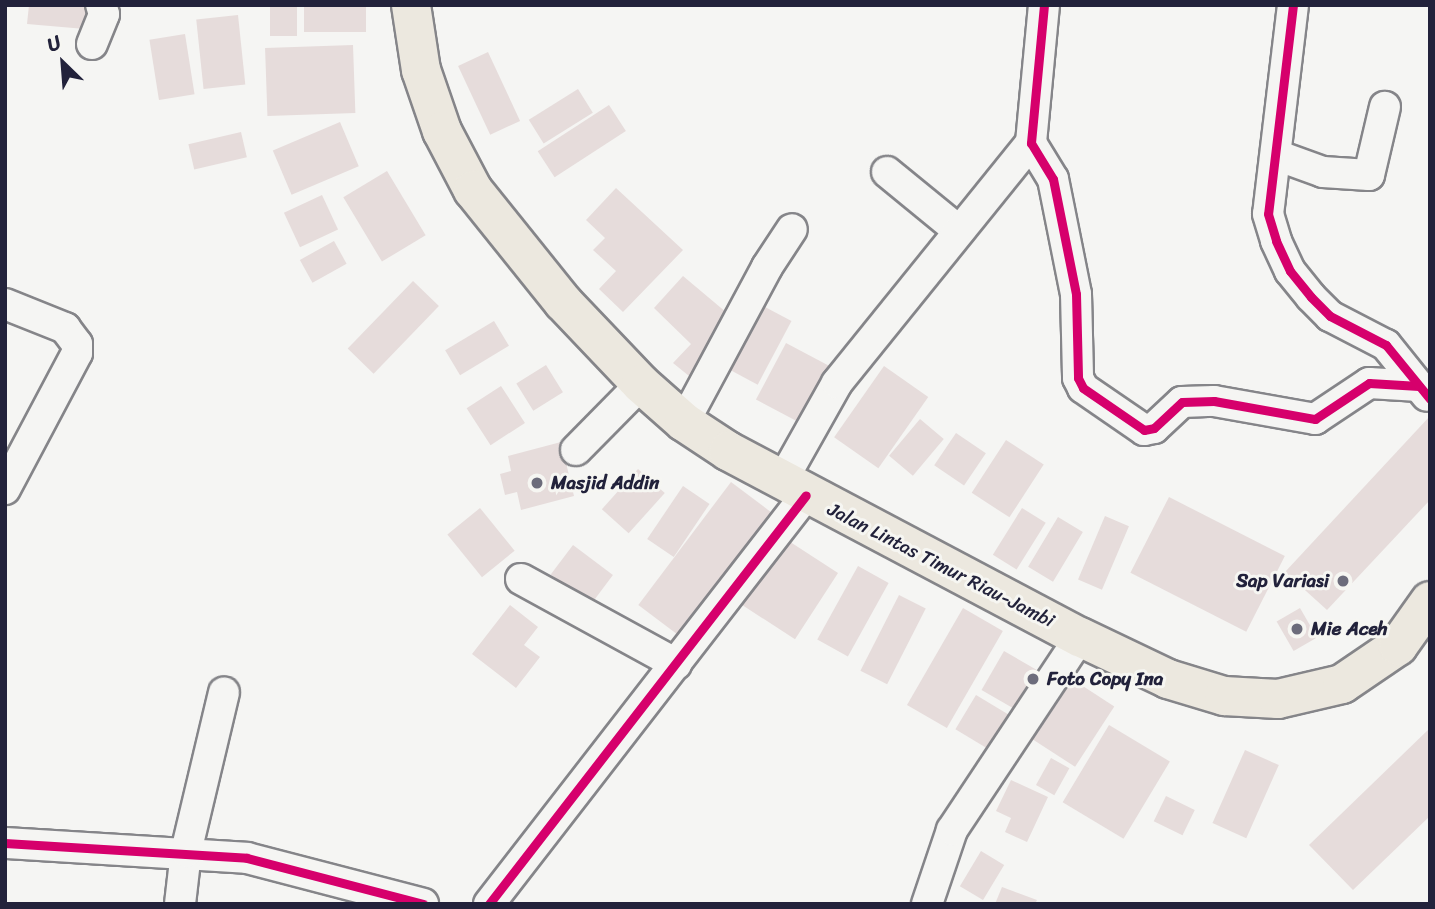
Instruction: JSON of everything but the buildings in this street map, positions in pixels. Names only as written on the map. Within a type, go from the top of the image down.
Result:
[{"type":"highway","name":"Jalan Lintas Timur Riau-Jambi","points":[[411,5],[421,70],[442,131],[474,190],[563,302],[641,384],[684,422],[794,488],[1080,637],[1168,679],[1224,696],[1278,699],[1342,684],[1398,646],[1430,601]]},
{"type":"street","points":[[92,44],[104,13],[102,5]]},
{"type":"street","points":[[489,904],[676,664],[794,488],[837,383],[1031,143],[1044,5]]},
{"type":"street","points":[[1293,5],[1268,214],[1290,271],[1330,316],[1386,345],[1424,393]]},
{"type":"street","points":[[1276,155],[1323,172],[1368,175],[1385,107]]},
{"type":"street","points":[[1031,143],[1054,179],[1076,293],[1078,379],[1112,411],[1144,430],[1154,428],[1182,402],[1214,401],[1315,419],[1369,383],[1424,393]]},
{"type":"street","points":[[887,172],[959,230]]},
{"type":"street","points":[[684,422],[792,229]]},
{"type":"street","points":[[5,304],[65,328],[77,344],[77,353],[5,489]]},
{"type":"street","points":[[576,450],[641,384]]},
{"type":"street","points":[[521,579],[676,664]]},
{"type":"street","points":[[927,904],[952,830],[1080,637]]},
{"type":"street","points":[[180,904],[186,852],[223,692]]},
{"type":"street","points":[[5,843],[186,852],[247,858],[423,904]]},
{"type":"cycle path","points":[[1044,5],[1031,143],[1053,179],[1076,294],[1078,378],[1083,388],[1144,430],[1154,428],[1182,402],[1214,401],[1315,419],[1369,383],[1419,386]]},
{"type":"cycle path","points":[[1293,5],[1268,214],[1276,241],[1290,271],[1311,297],[1330,316],[1386,345],[1430,399]]},
{"type":"cycle path","points":[[489,904],[806,495]]},
{"type":"cycle path","points":[[5,843],[247,858],[423,904]]},
{"type":"place","name":"Masjid Addin","points":[[537,483]]},
{"type":"place","name":"Sap Variasi","points":[[1343,581]]},
{"type":"place","name":"Mie Aceh","points":[[1297,629]]},
{"type":"place","name":"Foto Copy Ina","points":[[1033,679]]}]
